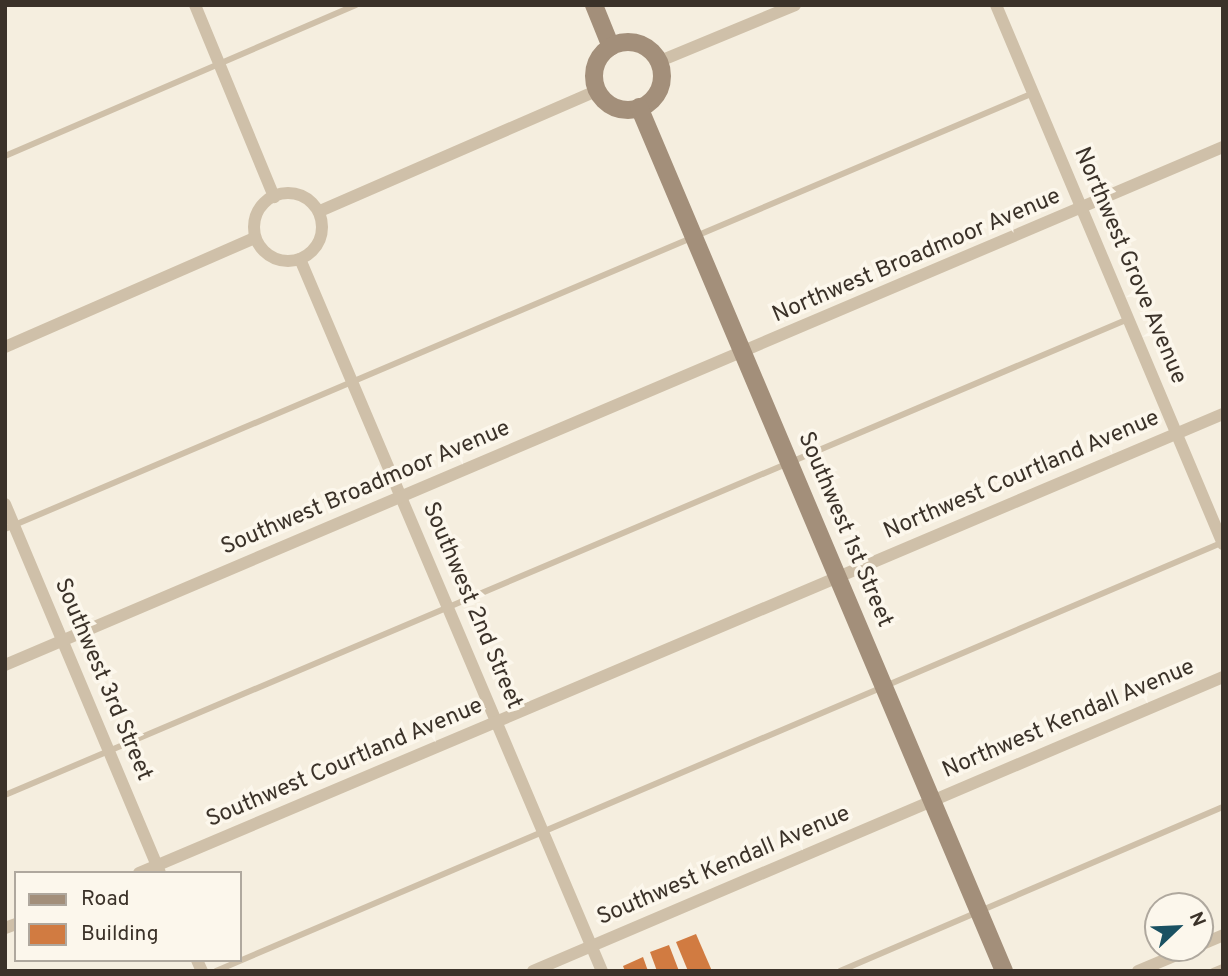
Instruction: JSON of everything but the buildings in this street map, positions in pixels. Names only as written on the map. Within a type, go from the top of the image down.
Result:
[{"type":"street","points":[[195,5],[274,197]]},
{"type":"street","points":[[594,5],[611,47]]},
{"type":"street","points":[[660,61],[795,5]]},
{"type":"street","name":"Northwest Grove Avenue","points":[[996,5],[1223,543]]},
{"type":"street","points":[[635,43],[660,61],[659,89],[639,107],[614,107],[596,91],[593,72],[611,47],[635,43]]},
{"type":"street","points":[[320,211],[596,91]]},
{"type":"street","name":"Southwest 1st Street","points":[[639,107],[1004,971]]},
{"type":"street","name":"Northwest Broadmoor Avenue","points":[[743,353],[1082,210],[1223,147]]},
{"type":"street","points":[[274,197],[306,198],[320,211],[320,240],[300,259],[273,258],[254,238],[257,214],[274,197]]},
{"type":"street","points":[[5,347],[254,238]]},
{"type":"street","name":"Southwest 2nd Street","points":[[300,259],[602,971]]},
{"type":"street","name":"Southwest Broadmoor Avenue","points":[[5,665],[743,353]]},
{"type":"street","name":"Northwest Courtland Avenue","points":[[837,576],[1223,414]]},
{"type":"street","name":"Southwest 3rd Street","points":[[5,505],[10,527],[63,641],[159,869]]},
{"type":"street","name":"Southwest Courtland Avenue","points":[[159,869],[837,576]]},
{"type":"street","name":"Northwest Kendall Avenue","points":[[932,801],[1223,677]]},
{"type":"street","name":"Southwest Kendall Avenue","points":[[533,971],[932,801]]},
{"type":"street","points":[[1138,971],[1159,962]]},
{"type":"lane","points":[[5,156],[356,5]]},
{"type":"lane","points":[[10,527],[1033,93]]},
{"type":"lane","points":[[5,795],[1128,318]]},
{"type":"lane","points":[[242,960],[883,685],[1223,543]]},
{"type":"lane","points":[[839,971],[1223,807]]},
{"type":"lane","points":[[216,971],[237,962]]},
{"type":"lane","points":[[1213,971],[1223,967]]}]
